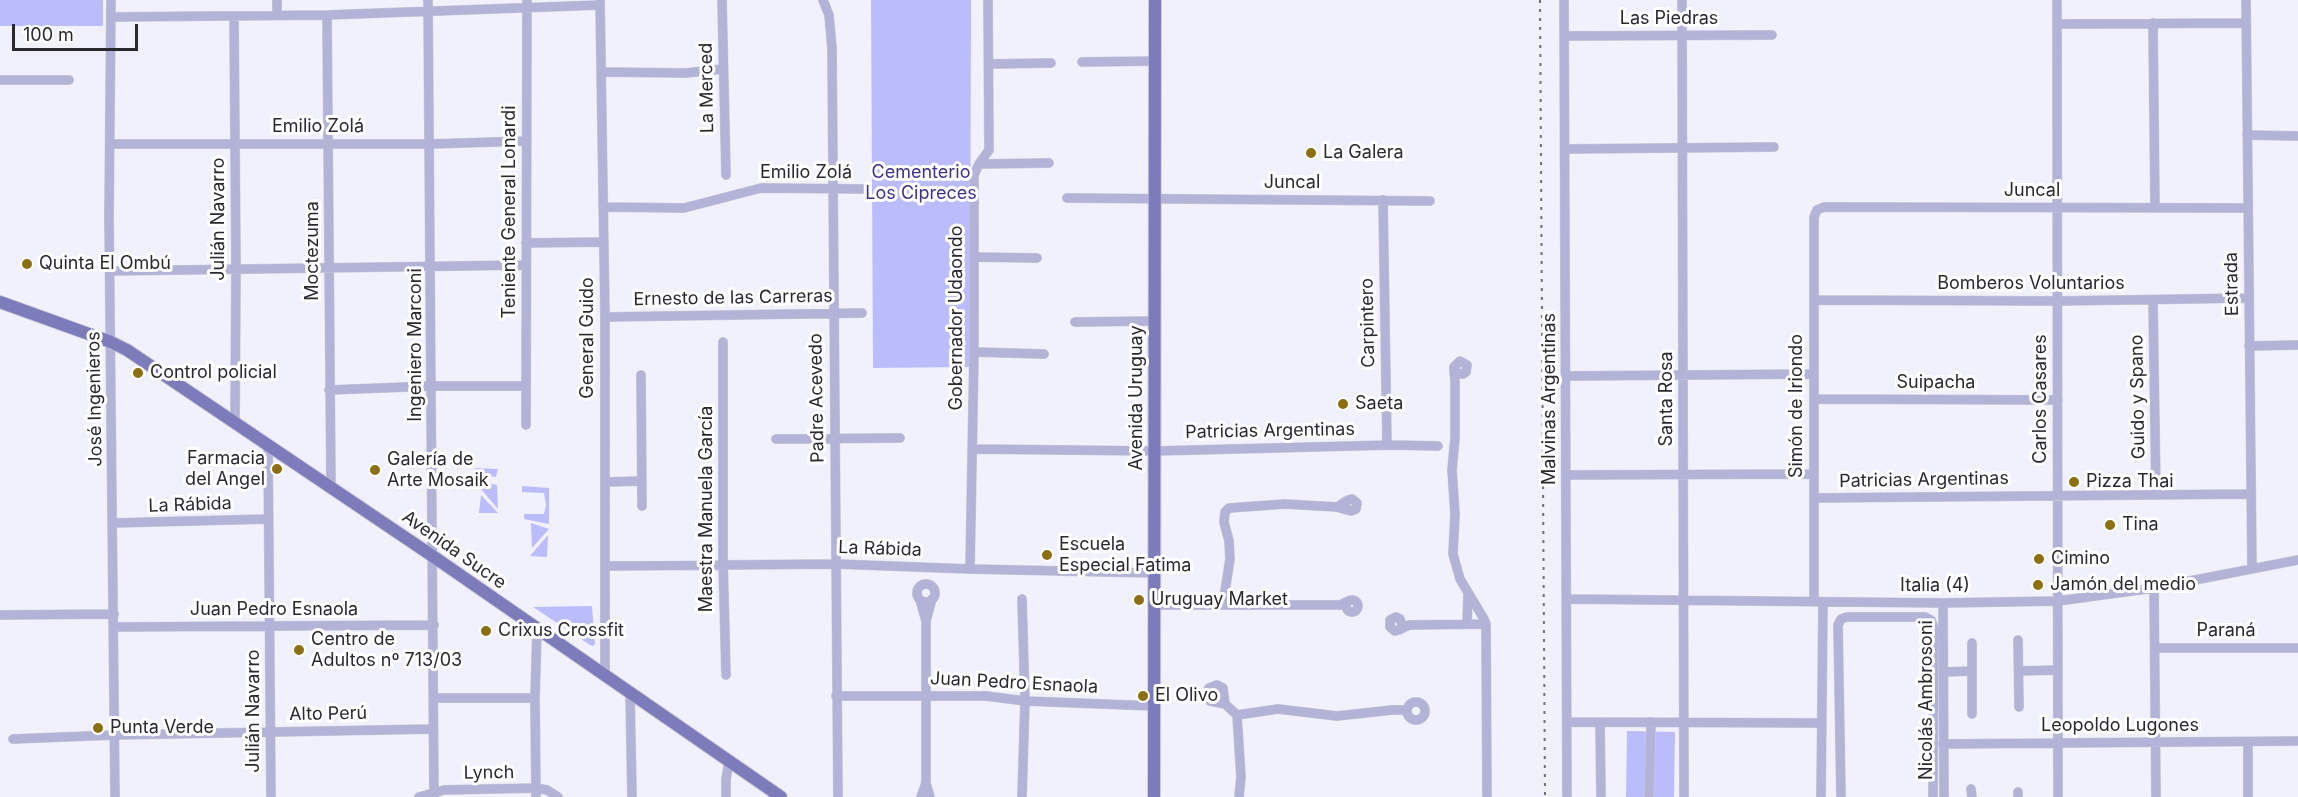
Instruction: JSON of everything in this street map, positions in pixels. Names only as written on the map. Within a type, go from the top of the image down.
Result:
[{"type":"main road","name":"Avenida Uruguay","points":[[1154,797],[1155,0]]},
{"type":"main road","name":"Avenida Sucre","points":[[0,302],[111,342],[142,360],[434,557],[781,797]]},
{"type":"street","name":"José Ingenieros","points":[[111,0],[110,271],[114,797]]},
{"type":"street","points":[[277,0],[277,15]]},
{"type":"street","name":"Ingeniero Marconi","points":[[428,0],[432,267],[434,794]]},
{"type":"street","name":"La Merced","points":[[722,0],[726,174]]},
{"type":"street","name":"Padre Acevedo","points":[[823,0],[829,15],[831,30],[838,797]]},
{"type":"street","name":"Gobernador Udaondo","points":[[970,569],[974,175],[989,150],[988,0]]},
{"type":"street","name":"Malvinas Argentinas","points":[[1564,0],[1567,797]]},
{"type":"street","name":"Santa Rosa","points":[[1682,0],[1684,797]]},
{"type":"street","name":"Carlos Casares","points":[[2057,0],[2058,797]]},
{"type":"street","name":"Estrada","points":[[2246,0],[2252,568]]},
{"type":"street","points":[[111,17],[327,15],[428,12],[527,4],[600,3]]},
{"type":"street","name":"General Guido","points":[[600,3],[605,317],[605,675]]},
{"type":"street","name":"Teniente General Lonardi","points":[[526,425],[527,4]]},
{"type":"street","name":"Moctezuma","points":[[327,15],[331,487]]},
{"type":"street","name":"Julián Navarro","points":[[234,16],[235,423]]},
{"type":"street","points":[[2153,23],[2155,207]]},
{"type":"street","points":[[2057,24],[2246,23]]},
{"type":"street","name":"Las Piedras","points":[[1565,36],[1772,35]]},
{"type":"street","points":[[1082,62],[1155,62]]},
{"type":"street","points":[[989,64],[1051,63]]},
{"type":"street","points":[[602,72],[686,73],[722,69]]},
{"type":"street","points":[[0,80],[69,80]]},
{"type":"street","points":[[2247,135],[2298,136]]},
{"type":"street","name":"Emilio Zolá","points":[[110,144],[429,144],[526,141]]},
{"type":"street","points":[[1566,149],[1774,147]]},
{"type":"street","points":[[979,164],[1048,164]]},
{"type":"street","name":"Emilio Zolá","points":[[603,207],[684,208],[761,188],[866,189]]},
{"type":"street","points":[[1066,198],[1155,200]]},
{"type":"street","name":"Juncal","points":[[1155,200],[1430,201]]},
{"type":"street","name":"Carpintero","points":[[1383,200],[1387,445]]},
{"type":"street","name":"Juncal","points":[[1817,210],[1824,207],[2248,207]]},
{"type":"street","name":"Simón de Iriondo","points":[[1817,210],[1814,217],[1814,498],[1822,723],[1821,797]]},
{"type":"street","points":[[526,243],[604,242]]},
{"type":"street","points":[[974,256],[1037,258]]},
{"type":"street","points":[[110,271],[526,265]]},
{"type":"street","name":"Bomberos Voluntarios","points":[[1814,300],[2058,301],[2249,298]]},
{"type":"street","name":"Guido y Spano","points":[[2153,300],[2156,494]]},
{"type":"street","name":"Ernesto de las Carreras","points":[[605,317],[862,313]]},
{"type":"street","points":[[1075,322],[1155,321]]},
{"type":"street","name":"Maestra Manuela García","points":[[723,342],[723,564],[726,675]]},
{"type":"street","points":[[2249,346],[2298,345]]},
{"type":"street","points":[[974,352],[1044,354]]},
{"type":"street","points":[[1459,372],[1455,382],[1453,555],[1467,595],[1486,624],[1487,797]]},
{"type":"street","points":[[1567,376],[1814,374]]},
{"type":"street","points":[[641,375],[642,506]]},
{"type":"street","points":[[329,390],[432,386],[526,386]]},
{"type":"street","name":"Suipacha","points":[[1814,399],[2058,400]]},
{"type":"street","points":[[776,439],[900,438]]},
{"type":"street","points":[[1438,446],[1455,438]]},
{"type":"street","name":"Julián Navarro","points":[[268,445],[271,797]]},
{"type":"street","name":"Patricias Argentinas","points":[[973,449],[1155,451],[1387,445],[1438,446]]},
{"type":"street","points":[[1438,446],[1454,456]]},
{"type":"street","name":"Patricias Argentinas","points":[[1567,475],[1814,474]]},
{"type":"street","points":[[605,482],[642,481]]},
{"type":"street","name":"Patricias Argentinas","points":[[1814,498],[2250,494]]},
{"type":"street","points":[[1223,604],[1230,559],[1224,522],[1225,512],[1229,508],[1244,509],[1285,504],[1347,506]]},
{"type":"street","name":"La Rábida","points":[[113,523],[268,519]]},
{"type":"street","name":"Italia (4)","points":[[1568,599],[1943,603],[2058,601],[2154,588],[2298,560]]},
{"type":"street","name":"La Rábida","points":[[605,566],[836,564],[1154,573]]},
{"type":"street","points":[[926,621],[917,595],[918,589],[927,585],[934,590],[926,621],[926,783],[930,797]]},
{"type":"street","points":[[2154,588],[2156,797]]},
{"type":"street","points":[[1467,595],[1467,624]]},
{"type":"street","points":[[920,600],[926,602],[932,599]]},
{"type":"street","points":[[1022,599],[1025,701],[1022,797]]},
{"type":"street","name":"Nicolás Ambrosoni","points":[[1943,603],[1944,797]]},
{"type":"street","points":[[1154,605],[1345,605]]},
{"type":"street","points":[[0,615],[114,614]]},
{"type":"street","points":[[1841,797],[1838,625],[1841,619],[1847,617],[1925,617],[1931,620],[1934,627],[1933,797]]},
{"type":"street","points":[[1404,625],[1486,624]]},
{"type":"street","name":"Juan Pedro Esnaola","points":[[114,627],[434,625]]},
{"type":"street","points":[[536,793],[537,629]]},
{"type":"street","points":[[2018,640],[2019,706]]},
{"type":"street","points":[[1972,643],[1972,714]]},
{"type":"street","name":"Paraná","points":[[2155,648],[2298,648]]},
{"type":"street","points":[[2019,671],[2058,670]]},
{"type":"street","points":[[1943,672],[1972,671]]},
{"type":"street","points":[[630,693],[632,797]]},
{"type":"street","name":"Juan Pedro Esnaola","points":[[836,696],[986,696],[1025,701],[1154,706]]},
{"type":"street","points":[[434,699],[535,698]]},
{"type":"street","points":[[1225,704],[1237,715],[1241,777],[1239,797]]},
{"type":"street","points":[[1237,715],[1278,709],[1337,716],[1407,710]]},
{"type":"street","points":[[1568,722],[1822,723]]},
{"type":"street","points":[[1600,722],[1601,797]]},
{"type":"street","points":[[1649,797],[1651,722]]},
{"type":"street","name":"Alto Perú","points":[[14,739],[434,729]]},
{"type":"street","name":"Leopoldo Lugones","points":[[1943,744],[2298,741]]},
{"type":"street","points":[[2247,797],[2248,742]]},
{"type":"street","points":[[726,797],[729,762]]},
{"type":"street","points":[[921,797],[926,783]]},
{"type":"street","name":"Lynch","points":[[418,797],[434,794],[536,793],[547,790],[558,797]]},
{"type":"green space","points":[[0,0],[103,0],[103,26],[0,26]]},
{"type":"green space","name":"Cementerio Los Cipreces","points":[[871,0],[971,0],[970,367],[873,368]]},
{"type":"green space","points":[[474,468],[498,469],[496,477],[481,475]]},
{"type":"green space","points":[[481,482],[497,485],[498,509],[481,489]]},
{"type":"green space","points":[[522,486],[549,488],[549,524],[524,519],[524,514],[544,514],[546,505],[544,493],[522,492]]},
{"type":"green space","points":[[481,495],[498,513],[479,513]]},
{"type":"green space","points":[[531,523],[549,529],[532,548]]},
{"type":"green space","points":[[548,535],[547,557],[530,556]]},
{"type":"green space","points":[[592,606],[595,644],[593,646],[533,607]]},
{"type":"green space","points":[[1627,731],[1675,732],[1674,797],[1626,797]]},
{"type":"railway","points":[[1540,0],[1545,797]]},
{"type":"place","name":"La Galera","points":[[1311,153]]},
{"type":"place","name":"Quinta El Ombú","points":[[27,264]]},
{"type":"place","name":"Control policial","points":[[138,373]]},
{"type":"place","name":"Saeta","points":[[1343,404]]},
{"type":"place","name":"Farmacia del Angel","points":[[277,469]]},
{"type":"place","name":"Galería de Arte Mosaik","points":[[375,470]]},
{"type":"place","name":"Pizza Thai","points":[[2074,482]]},
{"type":"place","name":"Tina","points":[[2110,525]]},
{"type":"place","name":"Escuela Especial Fatima","points":[[1047,555]]},
{"type":"place","name":"Cimino","points":[[2039,559]]},
{"type":"place","name":"Jamón del medio","points":[[2038,585]]},
{"type":"place","name":"Uruguay Market","points":[[1139,600]]},
{"type":"place","name":"Crixus Crossfit","points":[[486,631]]},
{"type":"place","name":"Centro de Adultos nº 713/03","points":[[299,650]]},
{"type":"place","name":"El Olivo","points":[[1143,696]]},
{"type":"place","name":"Punta Verde","points":[[98,728]]}]
